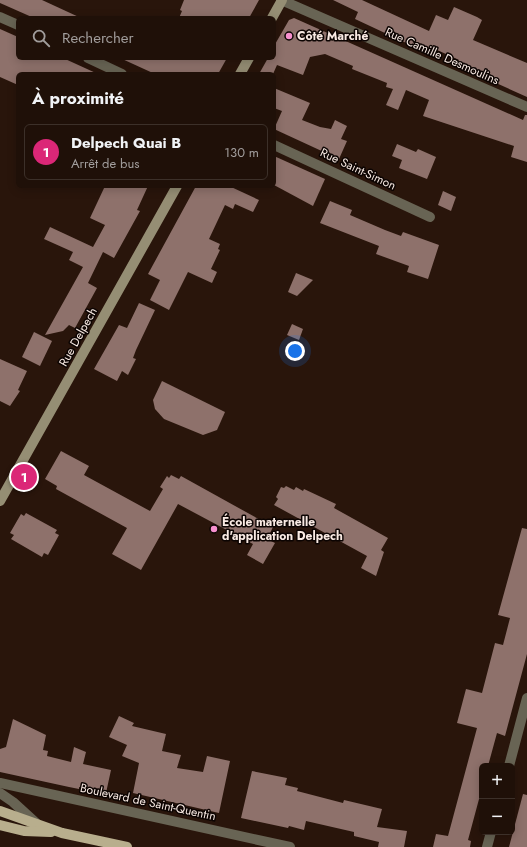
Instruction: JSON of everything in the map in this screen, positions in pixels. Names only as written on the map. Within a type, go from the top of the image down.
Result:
[{"type":"main road","points":[[0,811],[62,833],[127,847]]},
{"type":"main road","points":[[0,825],[24,831],[62,833]]},
{"type":"street","points":[[273,16],[282,0]]},
{"type":"street","name":"Rue Camille Desmoulins","points":[[282,0],[527,107]]},
{"type":"street","points":[[0,17],[16,24]]},
{"type":"street","points":[[92,60],[118,72]]},
{"type":"street","points":[[241,72],[248,60]]},
{"type":"street","name":"Rue Saint-Simon","points":[[276,146],[430,217]]},
{"type":"street","name":"Rue Delpech","points":[[0,501],[176,188]]},
{"type":"street","points":[[510,763],[527,698]]},
{"type":"street","name":"Boulevard de Saint-Quentin","points":[[0,783],[290,847]]},
{"type":"street","points":[[0,794],[13,802],[36,823]]},
{"type":"street","points":[[487,847],[490,835]]},
{"type":"building","points":[[0,0],[42,0],[77,16],[29,16],[0,3]]},
{"type":"building","points":[[184,0],[259,0],[250,16],[180,16],[182,11],[180,10]]},
{"type":"building","points":[[333,0],[362,0],[429,31],[436,15],[448,20],[454,7],[477,17],[482,20],[473,40],[527,63],[527,97],[456,65],[459,60],[435,49],[432,55],[355,19],[358,12]]},
{"type":"building","points":[[294,18],[523,120],[525,115],[527,115],[527,162],[511,157],[514,146],[423,116],[429,100],[406,90],[398,110],[386,105],[393,89],[386,87],[387,83],[352,69],[353,66],[325,54],[310,57],[303,75],[277,65],[274,72],[260,72],[267,60],[276,60],[276,43],[289,20]]},
{"type":"building","points":[[0,29],[16,36],[16,60],[67,60],[94,72],[16,72],[16,84],[0,77]]},
{"type":"building","points":[[124,60],[226,60],[219,72],[151,72]]},
{"type":"building","points":[[276,89],[310,103],[302,120],[320,127],[331,129],[335,120],[347,126],[341,139],[347,141],[339,159],[276,130],[276,124],[282,111],[276,109]]},
{"type":"building","points":[[397,144],[416,152],[418,149],[436,157],[427,179],[399,168],[402,160],[392,156]]},
{"type":"building","points":[[276,157],[325,179],[313,206],[276,186]]},
{"type":"building","points":[[104,188],[147,188],[137,210],[140,211],[114,258],[103,252],[88,283],[97,288],[75,328],[69,325],[63,331],[45,335],[83,267],[69,260],[73,252],[44,239],[50,227],[93,247],[105,225],[90,218]]},
{"type":"building","points":[[195,188],[233,188],[259,200],[253,212],[235,204],[233,209],[225,205],[209,239],[220,244],[218,249],[220,250],[211,269],[217,272],[212,283],[188,272],[169,310],[150,300],[160,280],[148,274]]},
{"type":"building","points":[[443,191],[456,197],[451,211],[438,205]]},
{"type":"building","points":[[330,201],[352,210],[350,215],[385,230],[401,236],[403,232],[439,245],[428,279],[407,272],[409,266],[376,254],[379,246],[320,223]]},
{"type":"building","points":[[296,273],[313,280],[297,296],[288,292]]},
{"type":"building","points":[[139,303],[155,310],[136,350],[133,358],[136,359],[128,375],[122,371],[117,381],[94,369],[119,325],[127,328]]},
{"type":"building","points":[[292,324],[303,329],[299,340],[287,335]]},
{"type":"building","points":[[34,332],[52,341],[40,366],[22,357]]},
{"type":"building","points":[[0,359],[27,371],[18,390],[20,391],[10,406],[0,401]]},
{"type":"building","points":[[162,381],[225,412],[217,430],[203,435],[164,419],[155,409],[153,400]]},
{"type":"building","points":[[61,451],[89,466],[84,475],[150,511],[163,489],[160,487],[167,476],[169,478],[171,475],[179,479],[181,476],[273,527],[267,539],[275,543],[263,564],[247,555],[253,544],[178,504],[141,570],[112,554],[127,528],[56,489],[57,486],[45,479]]},
{"type":"building","points":[[286,486],[294,490],[296,487],[303,491],[304,489],[336,504],[334,508],[388,538],[381,550],[384,552],[376,576],[361,568],[367,556],[274,505],[278,499],[276,497],[281,487],[284,488]]},
{"type":"building","points":[[26,513],[57,530],[55,533],[59,535],[48,555],[44,553],[42,557],[11,539],[14,535],[10,533],[21,514],[24,516]]},
{"type":"building","points":[[522,528],[527,529],[527,654],[505,736],[497,733],[489,763],[479,763],[479,799],[468,840],[471,841],[470,847],[433,847],[436,834],[448,836],[477,728],[457,723],[466,689],[482,693],[495,643],[503,645],[510,618],[498,615]]},
{"type":"building","points":[[119,716],[134,723],[132,726],[166,734],[162,751],[181,755],[177,768],[203,772],[207,756],[230,761],[219,813],[133,793],[139,763],[122,756],[127,745],[109,737]]},
{"type":"building","points":[[13,719],[46,735],[43,750],[48,751],[47,756],[71,762],[74,747],[86,752],[83,764],[111,770],[106,793],[79,787],[79,789],[0,772],[0,749],[6,747]]},
{"type":"building","points":[[252,771],[287,778],[285,785],[298,788],[297,791],[343,803],[344,800],[382,809],[377,827],[407,831],[404,847],[378,847],[379,842],[354,836],[354,832],[306,821],[304,830],[241,818]]},
{"type":"building","points":[[523,794],[527,795],[527,847],[509,847],[512,835],[515,835],[515,824]]},
{"type":"place","name":"Côté Marché","points":[[289,36]]},
{"type":"place","name":"Delpech Quai B","points":[[24,477]]},
{"type":"place","name":"École maternelle d'application Delpech","points":[[214,529]]}]
